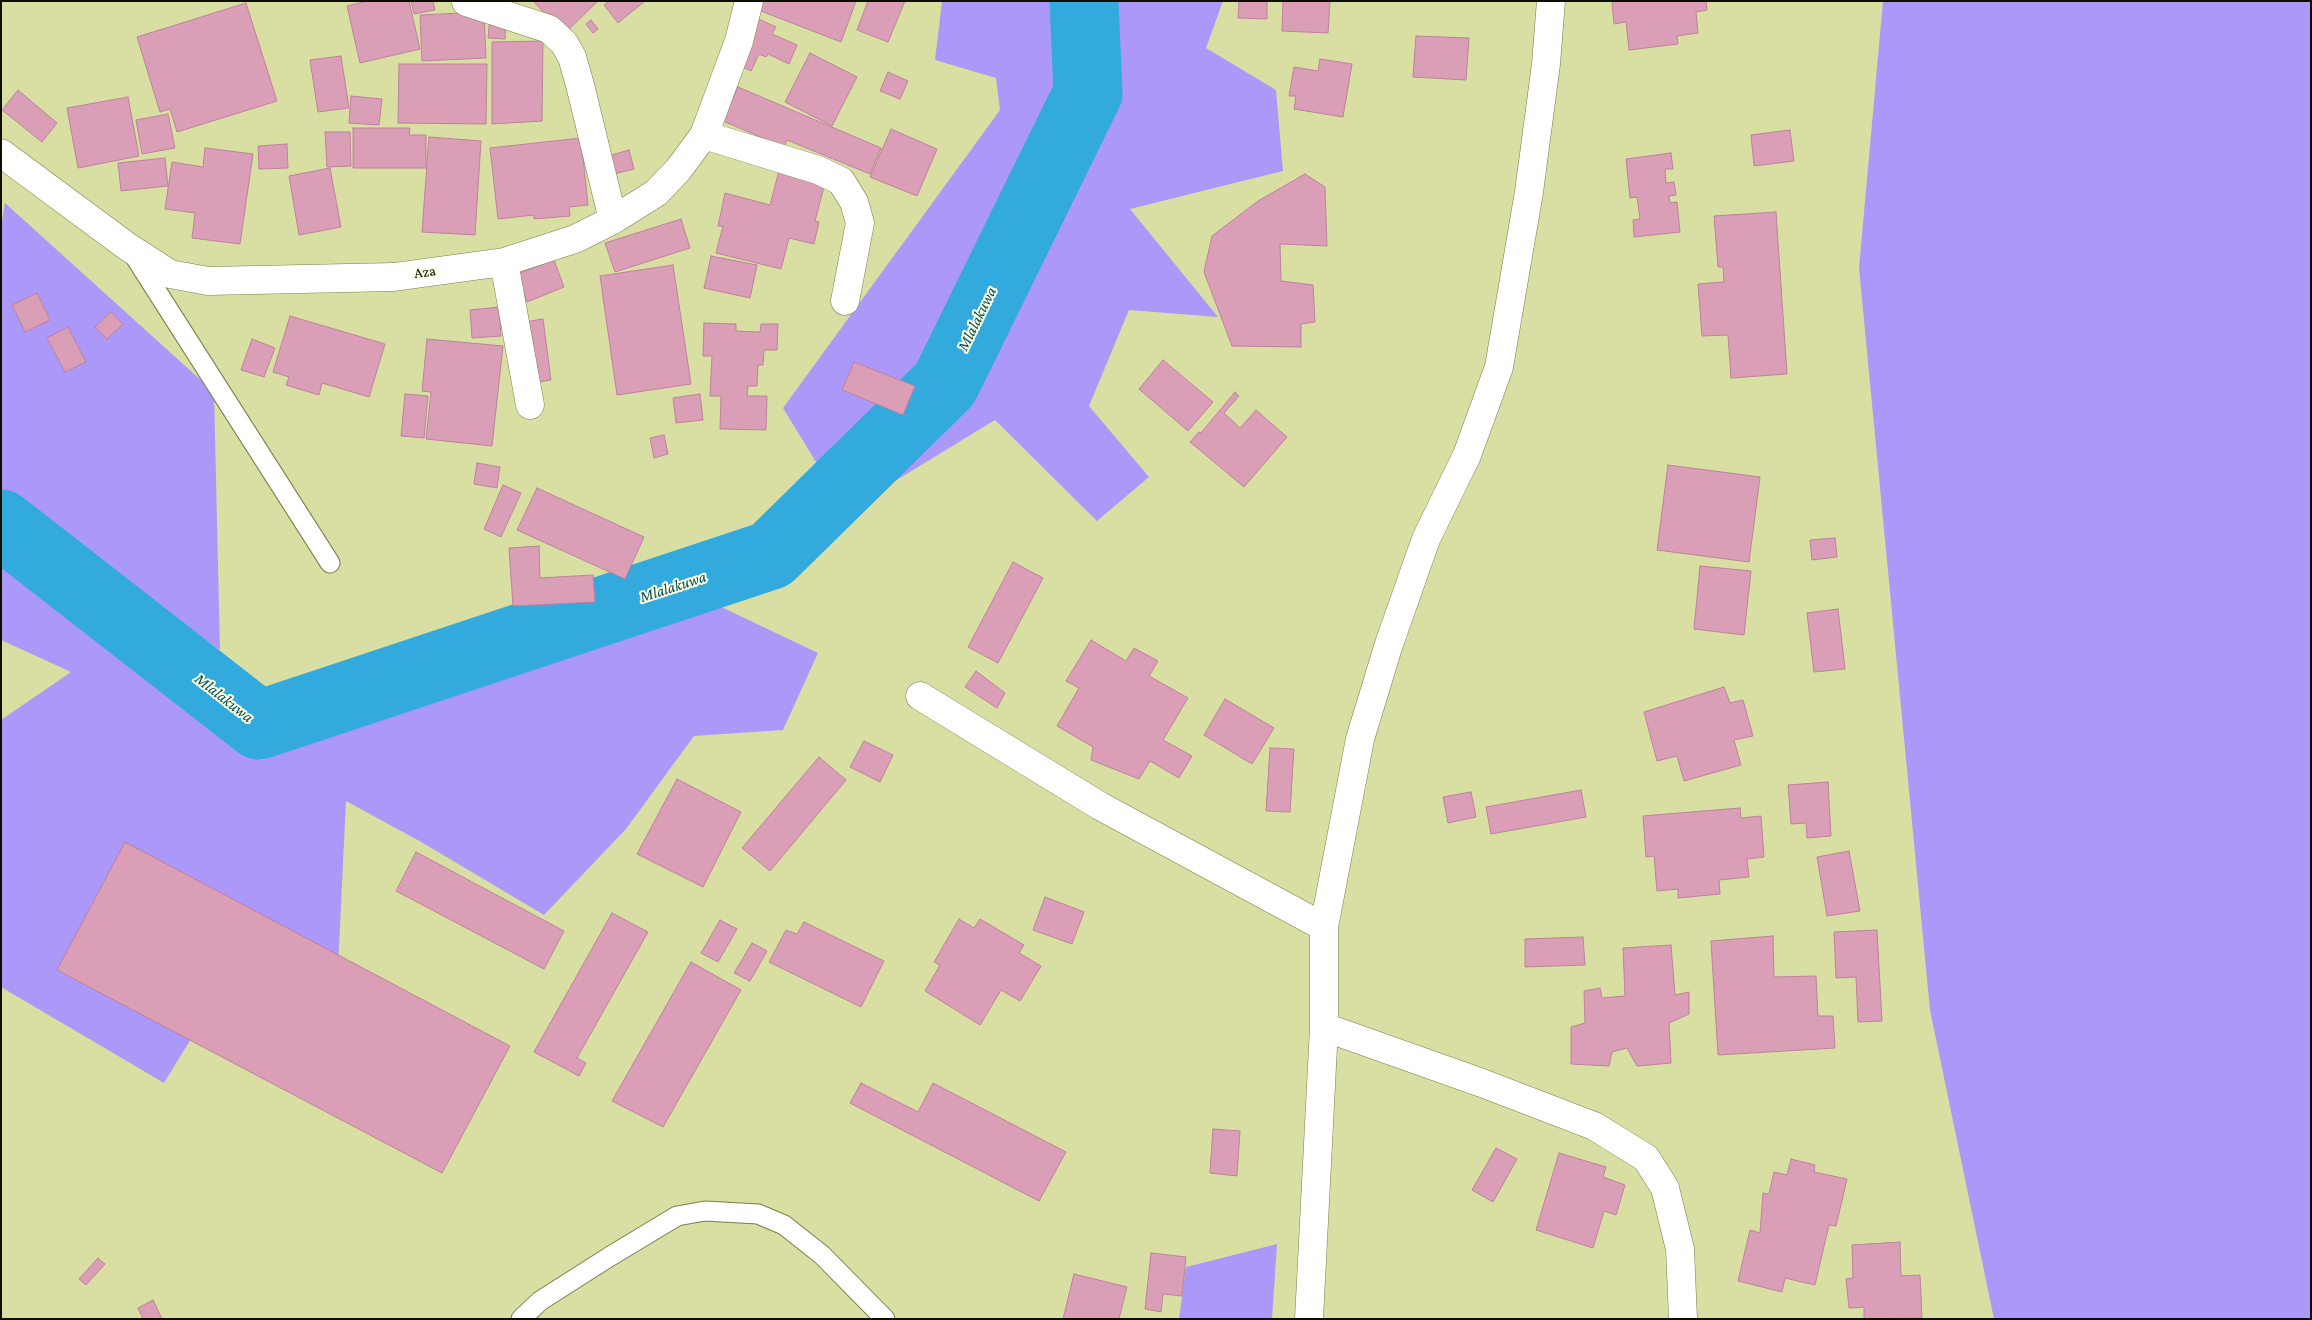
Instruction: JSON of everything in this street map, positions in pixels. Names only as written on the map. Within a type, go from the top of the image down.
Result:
[{"type":"street","name":"Aza","points":[[1,153],[128,247],[170,274],[208,281],[394,277],[504,262],[576,239],[613,220],[656,193],[678,170],[704,135],[739,41],[749,1]]},
{"type":"street","points":[[1309,1319],[1324,1027],[1324,927],[1360,739],[1389,644],[1426,539],[1468,455],[1499,367],[1529,192],[1546,64],[1551,1]]},
{"type":"street","points":[[466,2],[549,29],[564,43],[572,57],[580,85],[613,220]]},
{"type":"street","points":[[704,135],[818,170],[841,182],[854,202],[860,223],[845,301]]},
{"type":"street","points":[[504,262],[530,405]]},
{"type":"street","points":[[920,696],[1100,806],[1324,927]]},
{"type":"street","points":[[1324,1027],[1482,1083],[1594,1126],[1646,1158],[1666,1188],[1678,1240],[1683,1319]]},
{"type":"lane","points":[[128,247],[330,563]]},
{"type":"lane","points":[[522,1319],[540,1300],[677,1216],[706,1211],[758,1214],[784,1225],[822,1256],[885,1319]]},
{"type":"shaded area","points":[[942,1],[1223,1],[1206,48],[1276,90],[1283,171],[1130,209],[1218,317],[1129,310],[1089,406],[1149,477],[1097,521],[995,420],[846,511],[783,408],[1000,110],[996,78],[935,60]]},
{"type":"shaded area","points":[[1883,1],[2311,1],[2311,1319],[1994,1319],[1930,1010],[1859,268]]},
{"type":"shaded area","points":[[5,203],[214,392],[220,650],[1,496],[1,227]]},
{"type":"shaded area","points":[[1,554],[261,760],[717,605],[818,653],[783,730],[694,736],[626,829],[544,915],[423,843],[346,801],[336,1010],[246,949],[164,1083],[1,987],[1,720],[71,672],[1,640]]},
{"type":"shaded area","points":[[1277,1244],[1272,1319],[1179,1319],[1186,1267]]},
{"type":"building","points":[[367,1],[409,1],[420,49],[360,63],[347,6]]},
{"type":"building","points":[[411,1],[433,1],[435,10],[414,14]]},
{"type":"building","points":[[533,1],[598,1],[564,34]]},
{"type":"building","points":[[609,1],[645,1],[618,23],[604,5]]},
{"type":"building","points":[[756,1],[856,1],[841,42],[753,8]]},
{"type":"building","points":[[868,1],[905,1],[888,42],[857,30]]},
{"type":"building","points":[[1239,1],[1267,1],[1267,19],[1238,18]]},
{"type":"building","points":[[1283,1],[1330,1],[1328,33],[1282,31]]},
{"type":"building","points":[[1612,1],[1706,1],[1707,10],[1696,12],[1698,33],[1677,36],[1678,44],[1629,50],[1626,22],[1614,24]]},
{"type":"building","points":[[246,3],[277,101],[177,132],[170,109],[160,112],[137,37]]},
{"type":"building","points":[[484,12],[486,58],[422,61],[420,15]]},
{"type":"building","points":[[490,17],[506,19],[505,39],[488,38]]},
{"type":"building","points":[[754,17],[776,27],[772,34],[797,45],[789,64],[768,54],[766,57],[759,54],[751,71],[740,66]]},
{"type":"building","points":[[591,20],[598,29],[593,33],[586,24]]},
{"type":"building","points":[[1416,36],[1469,38],[1466,80],[1413,77]]},
{"type":"building","points":[[543,41],[542,121],[492,124],[492,42]]},
{"type":"building","points":[[810,53],[857,77],[832,126],[785,102]]},
{"type":"building","points":[[341,56],[349,108],[318,112],[310,60]]},
{"type":"building","points":[[1320,59],[1352,64],[1343,117],[1294,109],[1296,96],[1289,96],[1294,67],[1318,71]]},
{"type":"building","points":[[399,64],[487,64],[486,124],[398,123]]},
{"type":"building","points":[[888,72],[908,81],[900,99],[880,91]]},
{"type":"building","points":[[738,87],[881,148],[870,174],[787,140],[784,147],[723,121]]},
{"type":"building","points":[[18,90],[57,123],[42,142],[2,110]]},
{"type":"building","points":[[351,96],[382,99],[379,125],[349,123]]},
{"type":"building","points":[[128,97],[139,156],[78,168],[67,108]]},
{"type":"building","points":[[168,114],[175,148],[142,154],[136,120]]},
{"type":"building","points":[[353,128],[410,128],[409,135],[426,135],[426,168],[353,168]]},
{"type":"building","points":[[891,129],[937,149],[917,196],[870,177]]},
{"type":"building","points":[[1790,130],[1794,161],[1754,166],[1751,135]]},
{"type":"building","points":[[325,132],[350,132],[351,166],[327,167]]},
{"type":"building","points":[[429,137],[481,141],[475,235],[422,232]]},
{"type":"building","points":[[581,138],[588,205],[569,207],[570,216],[534,219],[534,215],[498,219],[490,148]]},
{"type":"building","points":[[287,144],[288,168],[259,169],[258,146]]},
{"type":"building","points":[[205,148],[253,154],[240,244],[192,238],[195,213],[165,209],[172,162],[203,167]]},
{"type":"building","points":[[629,150],[634,169],[610,175],[605,157]]},
{"type":"building","points":[[1671,153],[1673,169],[1665,169],[1666,183],[1674,182],[1676,195],[1669,196],[1670,203],[1677,202],[1680,232],[1634,237],[1633,220],[1640,219],[1637,197],[1630,198],[1626,159]]},
{"type":"building","points":[[165,158],[168,186],[121,191],[118,163]]},
{"type":"building","points":[[780,167],[826,179],[815,221],[819,222],[814,244],[789,238],[781,269],[716,253],[723,226],[718,226],[725,193],[770,205]]},
{"type":"building","points":[[330,168],[341,227],[299,235],[289,176]]},
{"type":"building","points":[[1305,174],[1325,187],[1327,246],[1280,244],[1281,281],[1313,285],[1315,322],[1301,324],[1301,347],[1232,346],[1204,272],[1212,236],[1258,201]]},
{"type":"building","points":[[1776,212],[1787,374],[1731,378],[1728,335],[1702,336],[1698,284],[1724,282],[1723,267],[1718,267],[1714,216]]},
{"type":"building","points":[[681,219],[690,248],[615,272],[605,243]]},
{"type":"building","points":[[711,256],[757,265],[750,298],[704,288]]},
{"type":"building","points":[[554,260],[564,287],[527,302],[517,274]]},
{"type":"building","points":[[673,265],[691,384],[617,395],[600,276]]},
{"type":"building","points":[[37,293],[50,320],[25,332],[12,305]]},
{"type":"building","points":[[499,307],[501,336],[472,338],[470,310]]},
{"type":"building","points":[[111,312],[123,324],[107,339],[95,327]]},
{"type":"building","points":[[290,316],[385,344],[369,397],[322,383],[319,395],[286,385],[289,377],[273,372]]},
{"type":"building","points":[[543,319],[551,380],[532,383],[524,322]]},
{"type":"building","points":[[704,323],[736,324],[736,331],[760,332],[761,324],[778,324],[777,350],[764,350],[763,365],[758,365],[757,386],[748,386],[747,396],[767,396],[766,430],[720,429],[721,396],[710,396],[712,356],[703,356]]},
{"type":"building","points":[[68,327],[86,362],[65,372],[47,338]]},
{"type":"building","points":[[252,339],[275,348],[264,377],[241,370]]},
{"type":"building","points":[[427,339],[503,346],[492,446],[426,439],[431,392],[422,391]]},
{"type":"building","points":[[1163,360],[1213,402],[1188,431],[1139,389]]},
{"type":"building","points":[[854,362],[915,386],[903,415],[842,390]]},
{"type":"building","points":[[1235,392],[1239,396],[1224,413],[1240,428],[1256,410],[1287,437],[1244,487],[1190,442],[1199,432],[1201,433]]},
{"type":"building","points":[[405,394],[428,396],[424,438],[401,436]]},
{"type":"building","points":[[700,394],[703,420],[676,423],[673,398]]},
{"type":"building","points":[[664,435],[668,454],[654,458],[650,438]]},
{"type":"building","points":[[477,463],[500,467],[497,488],[474,484]]},
{"type":"building","points":[[1668,465],[1760,477],[1749,562],[1657,550]]},
{"type":"building","points":[[503,485],[521,493],[501,537],[484,529]]},
{"type":"building","points":[[537,488],[644,537],[625,579],[517,530]]},
{"type":"building","points":[[1835,538],[1837,557],[1812,560],[1810,540]]},
{"type":"building","points":[[539,546],[540,578],[593,575],[595,602],[513,606],[509,548]]},
{"type":"building","points":[[1013,562],[1043,578],[998,663],[968,647]]},
{"type":"building","points":[[1700,566],[1751,571],[1744,635],[1694,629]]},
{"type":"building","points":[[1838,609],[1845,669],[1814,672],[1807,613]]},
{"type":"building","points":[[1091,640],[1126,661],[1134,648],[1158,661],[1149,676],[1188,698],[1163,740],[1192,756],[1179,778],[1150,761],[1139,779],[1091,760],[1093,747],[1057,726],[1079,688],[1066,681]]},
{"type":"building","points":[[976,671],[1005,693],[997,708],[965,687]]},
{"type":"building","points":[[1724,687],[1730,703],[1743,700],[1753,736],[1734,740],[1741,765],[1684,781],[1677,756],[1657,761],[1644,712]]},
{"type":"building","points":[[1225,699],[1274,728],[1252,764],[1204,735]]},
{"type":"building","points":[[864,741],[893,755],[880,782],[850,767]]},
{"type":"building","points":[[1270,748],[1294,749],[1290,812],[1266,811]]},
{"type":"building","points":[[819,757],[846,780],[770,871],[742,848]]},
{"type":"building","points":[[677,779],[741,812],[703,887],[637,854]]},
{"type":"building","points":[[1828,782],[1831,836],[1807,838],[1806,823],[1791,824],[1788,785]]},
{"type":"building","points":[[1581,790],[1586,817],[1491,834],[1486,807]]},
{"type":"building","points":[[1471,792],[1476,817],[1448,823],[1443,797]]},
{"type":"building","points":[[1740,808],[1741,818],[1761,816],[1764,857],[1747,859],[1749,877],[1719,880],[1720,894],[1678,898],[1678,889],[1657,891],[1654,856],[1646,857],[1643,816]]},
{"type":"building","points":[[125,842],[510,1046],[442,1173],[57,970]]},
{"type":"building","points":[[1849,851],[1860,911],[1827,916],[1817,857]]},
{"type":"building","points":[[416,852],[564,931],[544,969],[396,891]]},
{"type":"building","points":[[1045,897],[1084,912],[1072,944],[1033,930]]},
{"type":"building","points":[[612,913],[648,932],[577,1058],[586,1063],[579,1076],[534,1052]]},
{"type":"building","points":[[959,919],[974,928],[980,919],[1024,945],[1019,953],[1041,966],[1020,1001],[1001,990],[980,1025],[925,991],[940,965],[934,962]]},
{"type":"building","points":[[720,920],[737,929],[718,962],[701,953]]},
{"type":"building","points":[[804,922],[884,961],[861,1007],[769,962],[786,930],[797,934]]},
{"type":"building","points":[[1877,930],[1882,1021],[1858,1022],[1856,977],[1836,978],[1834,932]]},
{"type":"building","points":[[1773,936],[1774,977],[1816,976],[1818,1016],[1833,1016],[1835,1048],[1718,1055],[1711,941]]},
{"type":"building","points":[[1583,937],[1585,965],[1525,967],[1525,939]]},
{"type":"building","points":[[752,943],[767,951],[750,981],[734,973]]},
{"type":"building","points":[[1671,945],[1675,995],[1689,992],[1689,1014],[1669,1023],[1671,1063],[1637,1066],[1627,1048],[1612,1052],[1609,1066],[1571,1064],[1571,1027],[1585,1023],[1584,991],[1600,988],[1602,998],[1625,996],[1623,948]]},
{"type":"building","points":[[691,962],[741,990],[663,1127],[612,1101]]},
{"type":"building","points":[[861,1083],[918,1112],[933,1083],[1066,1152],[1039,1201],[850,1103]]},
{"type":"building","points":[[1213,1129],[1240,1131],[1237,1176],[1210,1173]]},
{"type":"building","points":[[1496,1148],[1517,1159],[1493,1202],[1472,1190]]},
{"type":"building","points":[[1559,1153],[1606,1167],[1603,1177],[1625,1185],[1616,1215],[1604,1211],[1593,1248],[1536,1230]]},
{"type":"building","points":[[1791,1159],[1815,1165],[1814,1172],[1847,1179],[1836,1226],[1829,1225],[1815,1285],[1785,1278],[1782,1292],[1738,1281],[1750,1230],[1760,1233],[1763,1193],[1769,1194],[1774,1172],[1787,1175]]},
{"type":"building","points":[[1900,1242],[1901,1276],[1920,1275],[1922,1318],[1864,1319],[1864,1307],[1849,1308],[1846,1279],[1853,1278],[1852,1245]]},
{"type":"building","points":[[1151,1253],[1186,1257],[1182,1296],[1163,1294],[1161,1312],[1145,1309]]},
{"type":"building","points":[[98,1258],[105,1264],[86,1285],[79,1279]]},
{"type":"building","points":[[1074,1274],[1127,1287],[1119,1319],[1063,1319]]},
{"type":"building","points":[[153,1300],[162,1319],[143,1319],[138,1308]]},
{"type":"waterway","name":"Mlalakuwa","points":[[1,524],[259,725],[771,555],[945,384],[1088,93],[1084,1]]}]
